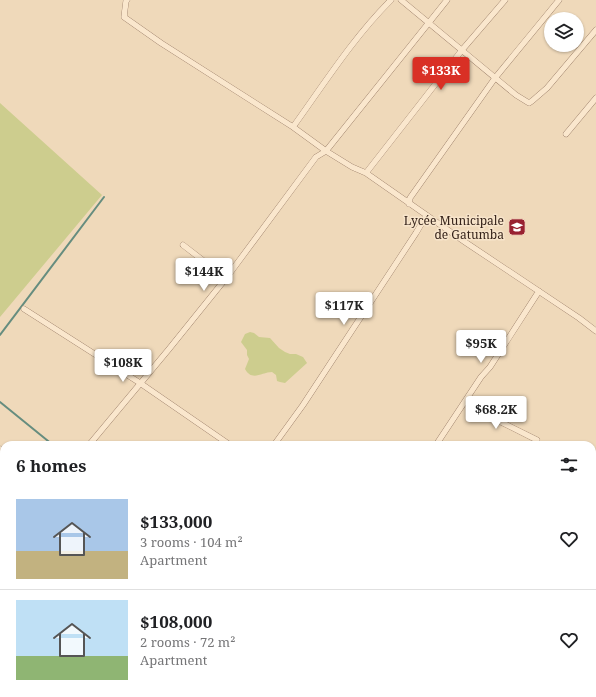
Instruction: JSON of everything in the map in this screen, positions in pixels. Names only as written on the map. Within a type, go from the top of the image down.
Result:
[{"type":"street","points":[[127,0],[124,17],[161,43],[293,127],[326,151],[352,167],[366,173],[426,216],[596,331]]},
{"type":"street","points":[[293,127],[336,66],[380,11],[391,0]]},
{"type":"street","points":[[401,0],[495,78],[529,103],[547,88],[596,30]]},
{"type":"street","points":[[92,441],[169,349],[226,277],[316,157],[326,151],[447,0]]},
{"type":"street","points":[[366,173],[462,50],[505,0]]},
{"type":"street","points":[[409,204],[410,198],[495,78],[558,0]]},
{"type":"street","points":[[566,134],[596,98]]},
{"type":"street","points":[[277,441],[307,398],[426,216]]},
{"type":"street","points":[[183,245],[226,277]]},
{"type":"street","points":[[439,441],[481,377],[490,367],[538,291]]},
{"type":"street","points":[[24,309],[140,383],[224,441]]},
{"type":"street","points":[[464,402],[537,440]]},
{"type":"green space","points":[[0,103],[102,195],[0,317]]},
{"type":"green space","points":[[250,332],[259,337],[270,338],[279,348],[290,354],[296,354],[303,357],[307,363],[285,383],[277,381],[276,375],[272,372],[254,376],[251,375],[245,369],[249,359],[247,350],[241,342],[245,334]]},
{"type":"waterway","points":[[0,335],[104,197]]},
{"type":"waterway","points":[[0,402],[48,441]]},
{"type":"place","name":"Lycée Municipale de Gatumba","points":[[517,227]]}]
